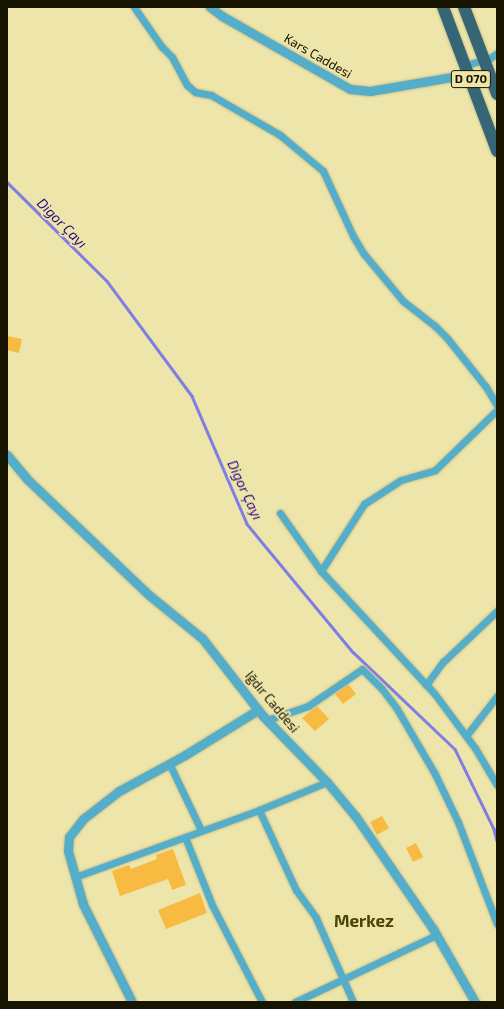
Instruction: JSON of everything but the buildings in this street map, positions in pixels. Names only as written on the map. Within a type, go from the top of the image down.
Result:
[{"type":"highway","name":"D 070","points":[[443,7],[497,151]]},
{"type":"highway","name":"D 070","points":[[464,7],[484,59],[494,78],[497,94]]},
{"type":"street","points":[[134,7],[154,36],[172,57],[187,85],[195,92],[211,95],[280,135],[323,171],[353,236],[364,254],[403,301],[435,326],[447,338],[486,388],[497,405]]},
{"type":"street","name":"Kars Caddesi","points":[[210,7],[222,16],[350,89],[370,91],[469,74]]},
{"type":"street","points":[[469,74],[484,59],[490,58],[497,53]]},
{"type":"street","points":[[469,74],[494,78]]},
{"type":"street","points":[[321,571],[364,504],[401,480],[435,470],[497,410]]},
{"type":"street","name":"Iğdır Caddesi","points":[[7,455],[27,479],[149,594],[202,638],[258,710],[327,782],[359,822],[436,935],[475,1002]]},
{"type":"street","points":[[280,513],[321,571],[426,685],[466,736],[497,786]]},
{"type":"street","points":[[426,685],[444,662],[497,611]]},
{"type":"street","points":[[267,720],[308,706],[362,669],[382,689],[397,710],[435,774],[458,822],[497,924]]},
{"type":"street","points":[[466,736],[497,696]]},
{"type":"street","points":[[132,1002],[83,904],[68,851],[69,837],[83,819],[119,791],[258,710]]},
{"type":"street","points":[[169,763],[201,830]]},
{"type":"street","points":[[75,877],[259,810],[327,782]]},
{"type":"street","points":[[259,810],[296,890],[316,918],[353,1002]]},
{"type":"street","points":[[185,837],[218,918],[262,1002]]},
{"type":"street","points":[[295,1002],[342,978],[436,935]]},
{"type":"waterway","name":"Digor Çayı","points":[[7,182],[107,281],[192,396],[247,524],[353,652],[455,749],[494,829],[497,841]]},
{"type":"district","name":"Merkez","points":[[364,921]]}]
